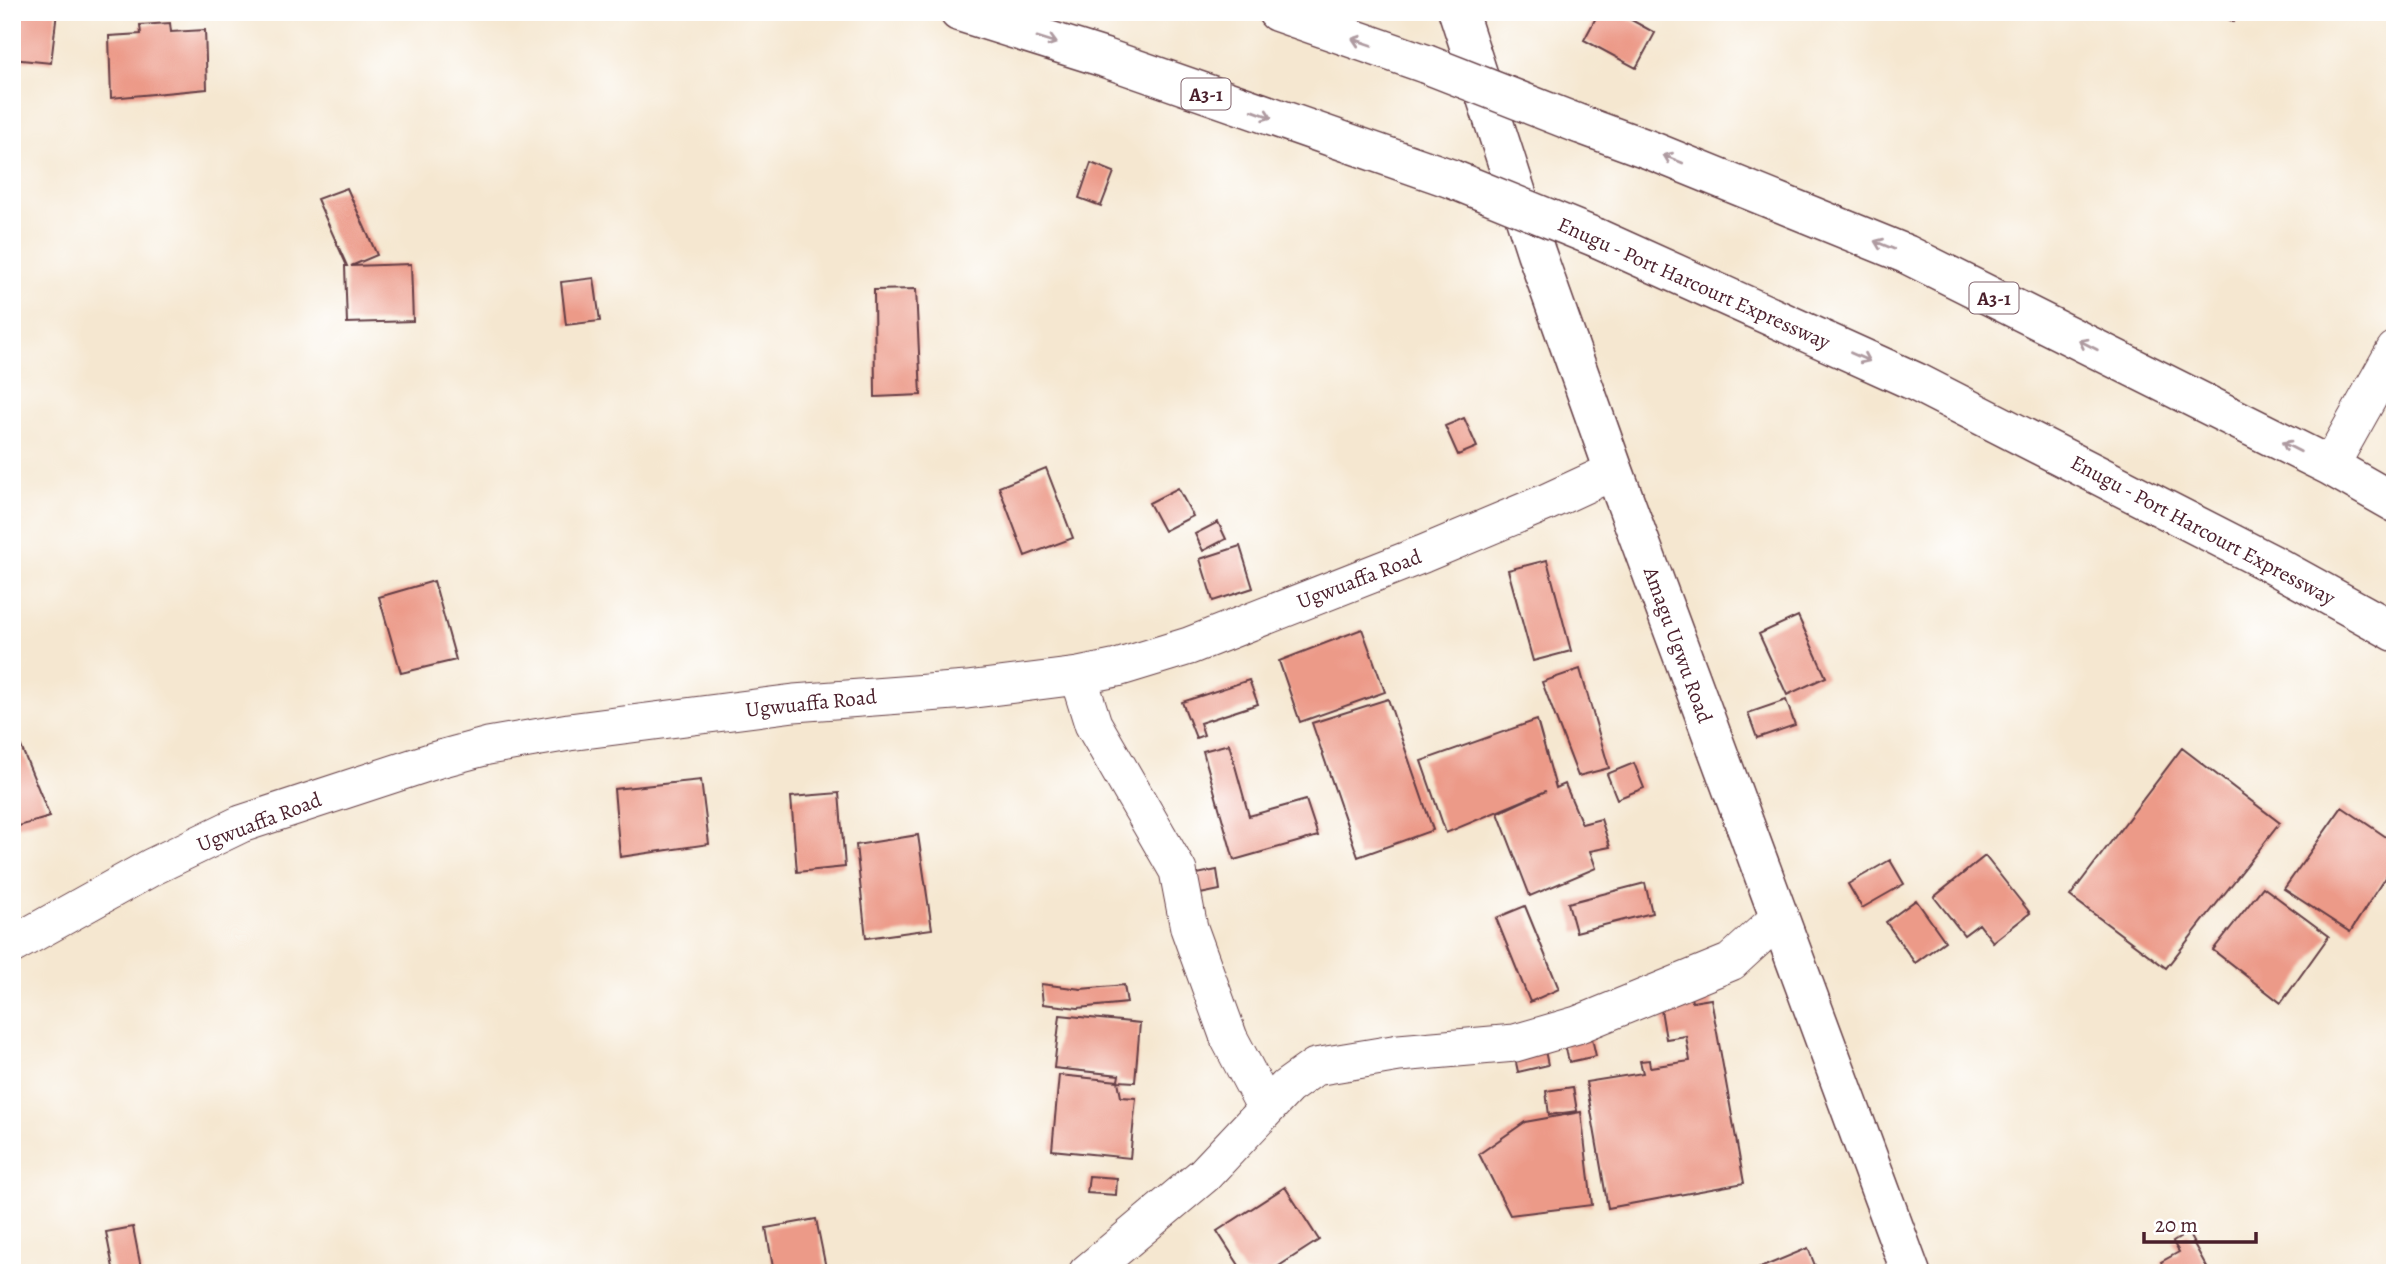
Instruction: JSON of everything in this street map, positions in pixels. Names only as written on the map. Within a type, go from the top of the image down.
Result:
[{"type":"main road","name":"Enugu - Port Harcourt Expressway","points":[[959,12],[1105,58],[1451,179],[1597,238],[1916,382],[2270,563],[2395,632]]},
{"type":"main road","name":"A3-1","points":[[1277,12],[1426,64],[1650,150],[1906,254],[2330,466],[2395,503]]},
{"type":"main road","name":"Amagu Ugwu Road","points":[[1458,12],[1536,252],[1614,471],[1911,1273]]},
{"type":"street","points":[[2330,466],[2395,350]]},
{"type":"street","name":"Ugwuaffa Road","points":[[12,945],[152,867],[241,824],[488,746],[569,732],[794,703],[967,690],[1078,676],[1117,668],[1189,646],[1436,549],[1614,471]]},
{"type":"street","points":[[1078,676],[1093,724],[1178,871],[1189,928],[1228,1038],[1266,1108]]},
{"type":"street","points":[[1087,1273],[1204,1175],[1287,1087],[1315,1067],[1399,1053],[1515,1043],[1577,1025],[1731,962],[1779,918]]},
{"type":"building","points":[[12,12],[57,12],[51,63],[12,59]]},
{"type":"building","points":[[1599,12],[1617,12],[1655,33],[1636,68],[1584,40]]},
{"type":"building","points":[[2214,12],[2239,12],[2234,22]]},
{"type":"building","points":[[170,23],[171,32],[205,30],[207,89],[111,98],[109,36],[141,34],[140,25]]},
{"type":"building","points":[[1091,163],[1114,172],[1101,206],[1079,198]]},
{"type":"building","points":[[347,188],[377,255],[351,266],[411,264],[413,321],[347,323],[347,266],[317,199]]},
{"type":"building","points":[[594,278],[600,321],[566,325],[561,282]]},
{"type":"building","points":[[916,289],[921,395],[875,397],[874,290]]},
{"type":"building","points":[[1464,418],[1477,447],[1458,455],[1445,426]]},
{"type":"building","points":[[1046,468],[1073,538],[1025,556],[999,487]]},
{"type":"building","points":[[1178,488],[1193,516],[1164,531],[1149,503]]},
{"type":"building","points":[[1218,522],[1226,539],[1203,551],[1195,534]]},
{"type":"building","points":[[1240,546],[1253,588],[1213,601],[1200,559]]},
{"type":"building","points":[[1547,560],[1571,651],[1533,661],[1508,570]]},
{"type":"building","points":[[434,581],[456,660],[401,673],[379,597]]},
{"type":"building","points":[[1798,616],[1826,677],[1787,695],[1759,634]]},
{"type":"building","points":[[1362,629],[1385,692],[1300,722],[1279,661]]},
{"type":"building","points":[[1580,669],[1609,768],[1578,776],[1542,682]]},
{"type":"building","points":[[1249,680],[1258,704],[1200,723],[1204,735],[1196,738],[1182,702]]},
{"type":"building","points":[[1388,699],[1433,830],[1358,857],[1312,723]]},
{"type":"building","points":[[1786,700],[1795,725],[1757,738],[1748,713]]},
{"type":"building","points":[[1537,720],[1556,788],[1565,784],[1582,824],[1601,819],[1610,847],[1590,851],[1596,868],[1530,896],[1498,813],[1546,791],[1446,833],[1421,761]]},
{"type":"building","points":[[20,744],[50,817],[12,828],[12,746]]},
{"type":"building","points":[[1229,744],[1249,816],[1306,800],[1318,836],[1234,860],[1203,751]]},
{"type":"building","points":[[2182,748],[2280,823],[2166,968],[2070,896]]},
{"type":"building","points":[[1634,763],[1644,788],[1617,799],[1607,774]]},
{"type":"building","points":[[701,780],[709,844],[620,857],[614,789]]},
{"type":"building","points":[[839,793],[845,867],[797,872],[791,797]]},
{"type":"building","points":[[2342,807],[2395,843],[2395,862],[2350,932],[2284,889]]},
{"type":"building","points":[[918,835],[932,929],[866,938],[856,845]]},
{"type":"building","points":[[1985,856],[2030,913],[1993,942],[1979,924],[1964,935],[1934,897]]},
{"type":"building","points":[[1890,860],[1904,884],[1862,908],[1848,884]]},
{"type":"building","points":[[1217,870],[1220,890],[1200,894],[1197,874]]},
{"type":"building","points":[[1645,883],[1652,913],[1576,932],[1568,903]]},
{"type":"building","points":[[2263,887],[2329,936],[2281,1003],[2213,950]]},
{"type":"building","points":[[1916,900],[1945,941],[1915,963],[1886,922]]},
{"type":"building","points":[[1525,906],[1559,989],[1530,1002],[1496,918]]},
{"type":"building","points":[[1041,984],[1081,989],[1124,985],[1127,1003],[1078,1008],[1043,1004]]},
{"type":"building","points":[[1690,993],[1692,1002],[1711,999],[1744,1183],[1608,1208],[1586,1082],[1643,1073],[1640,1061],[1649,1060],[1650,1067],[1690,1061],[1686,1036],[1666,1039],[1659,998]]},
{"type":"building","points":[[1060,1015],[1140,1023],[1135,1082],[1118,1081],[1119,1075],[1054,1068]]},
{"type":"building","points":[[1591,1034],[1596,1056],[1569,1062],[1564,1040]]},
{"type":"building","points":[[1544,1046],[1548,1065],[1518,1072],[1514,1053]]},
{"type":"building","points":[[1059,1075],[1118,1081],[1121,1097],[1136,1098],[1130,1158],[1052,1150]]},
{"type":"building","points":[[1573,1087],[1577,1111],[1549,1115],[1546,1091]]},
{"type":"building","points":[[1581,1112],[1592,1205],[1510,1215],[1479,1154],[1525,1122]]},
{"type":"building","points":[[1089,1176],[1117,1178],[1116,1195],[1087,1193]]},
{"type":"building","points":[[1285,1187],[1319,1240],[1268,1273],[1244,1273],[1217,1231]]},
{"type":"building","points":[[816,1219],[827,1273],[774,1273],[766,1228]]},
{"type":"building","points":[[133,1227],[142,1273],[114,1273],[106,1232]]},
{"type":"building","points":[[2188,1233],[2210,1273],[2167,1273],[2161,1262],[2179,1252],[2173,1242]]},
{"type":"building","points":[[1808,1248],[1818,1273],[1748,1273]]}]
